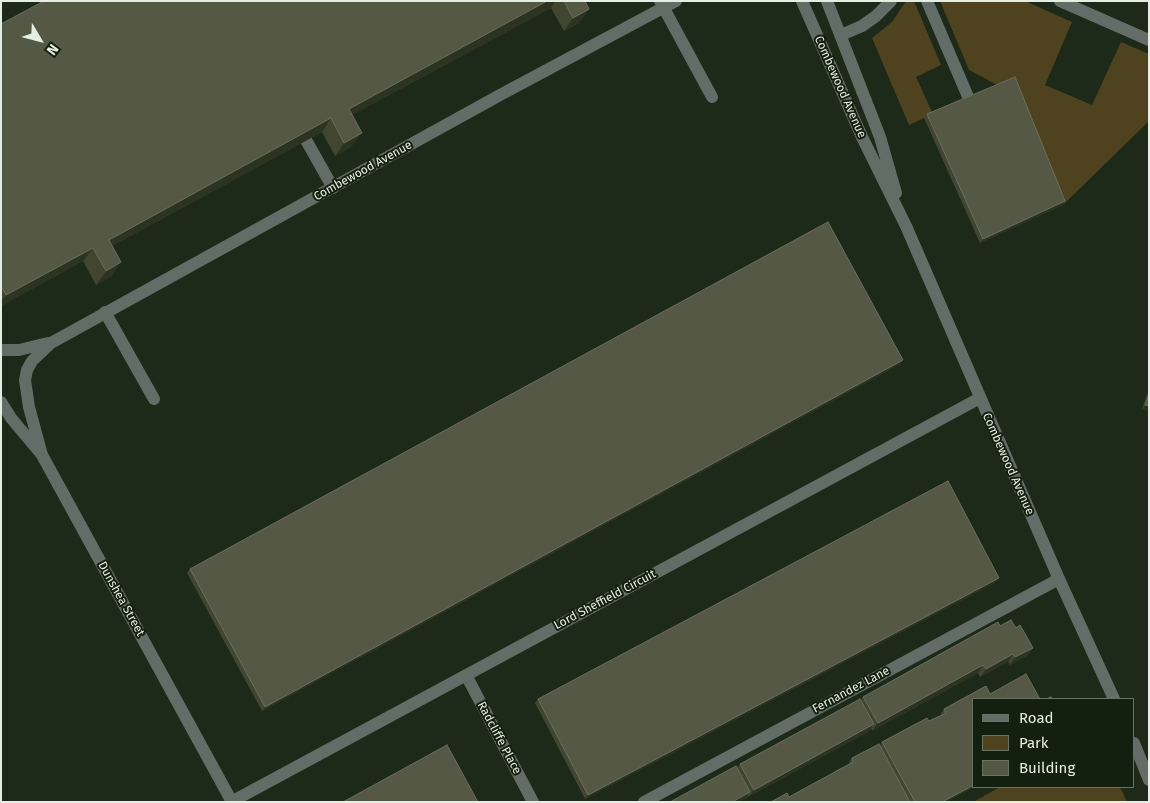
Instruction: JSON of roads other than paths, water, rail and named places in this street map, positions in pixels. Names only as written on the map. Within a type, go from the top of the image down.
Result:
[{"type":"street","name":"Combewood Avenue","points":[[42,455],[24,380],[32,361],[51,343],[662,4],[676,1]]},
{"type":"street","name":"Combewood Avenue","points":[[802,1],[862,137],[906,226],[1059,579],[1114,698]]},
{"type":"street","name":"Combewood Avenue","points":[[827,1],[880,137],[906,226]]},
{"type":"street","points":[[841,35],[862,26],[876,16],[891,1]]},
{"type":"street","points":[[927,1],[969,99]]},
{"type":"street","points":[[1060,1],[1149,40]]},
{"type":"street","points":[[662,4],[712,97]]},
{"type":"street","points":[[306,140],[333,188]]},
{"type":"street","points":[[105,312],[154,399]]},
{"type":"street","name":"Combewood Avenue","points":[[1,350],[19,350],[51,343]]},
{"type":"street","name":"Lord Sheffield Circuit","points":[[232,802],[980,398]]},
{"type":"street","name":"Dunshea Street","points":[[1,402],[11,418],[42,455],[232,802]]},
{"type":"street","name":"Fernandez Lane","points":[[644,802],[1059,579]]},
{"type":"street","name":"Radcliffe Place","points":[[466,675],[533,802]]},
{"type":"street","points":[[1135,746],[1149,780]]}]
